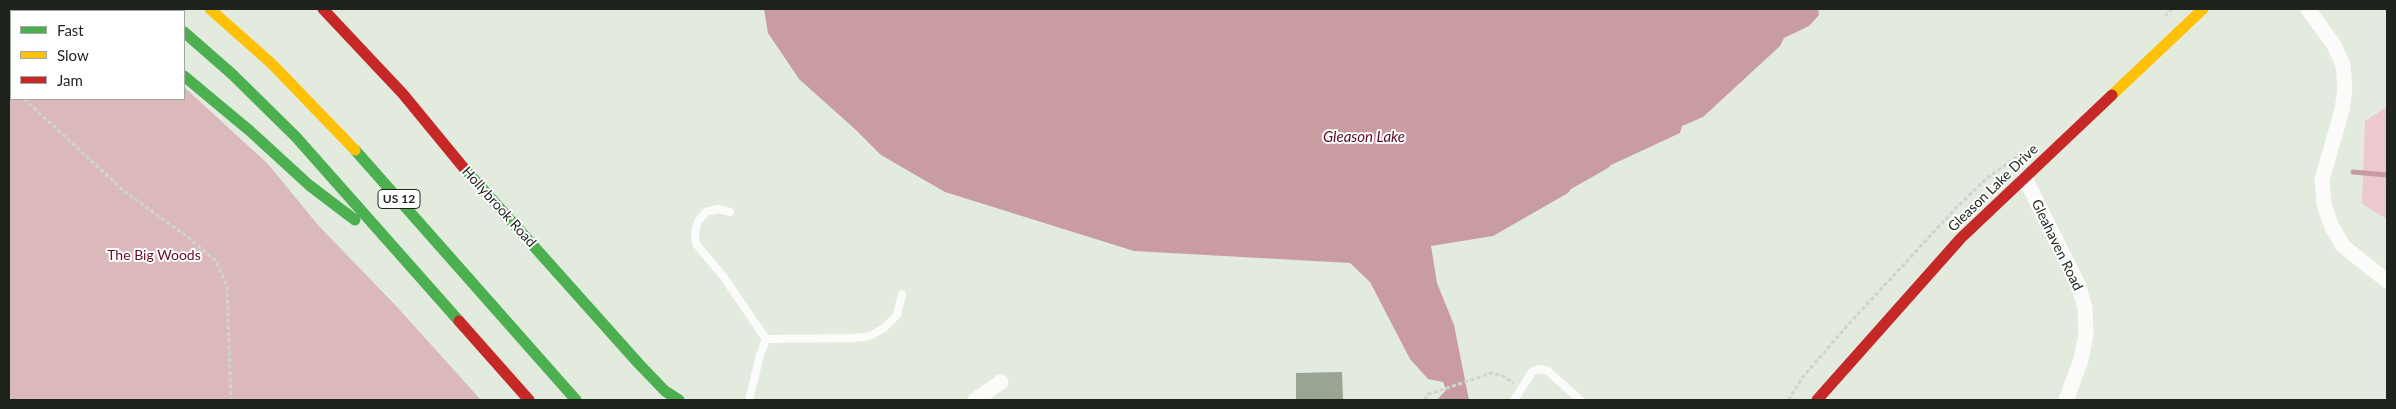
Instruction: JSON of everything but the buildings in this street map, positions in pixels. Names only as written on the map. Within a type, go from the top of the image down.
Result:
[{"type":"main road","name":"US 12","points":[[210,9],[272,64],[338,131],[576,400]]},
{"type":"main road","name":"Hollybrook Road","points":[[324,9],[402,94],[464,168],[639,364],[665,391],[679,400]]},
{"type":"main road","name":"Gleason Lake Drive","points":[[1817,400],[1961,238],[2203,9]]},
{"type":"main road","name":"US 12","points":[[185,33],[232,74],[296,137],[529,400]]},
{"type":"main road","points":[[185,77],[250,131],[310,185],[406,261]]},
{"type":"street","points":[[2308,9],[2334,45],[2343,65],[2346,88],[2342,110],[2322,180],[2324,204],[2331,225],[2343,246],[2387,281]]},
{"type":"street","name":"Gleahaven Road","points":[[2025,178],[2078,284],[2085,308],[2086,334],[2081,360],[2066,400]]},
{"type":"street","points":[[975,400],[1001,382]]},
{"type":"lane","points":[[730,212],[718,209],[706,212],[698,220],[695,232],[696,244],[723,276],[766,339]]},
{"type":"lane","points":[[766,339],[854,338],[870,336],[884,328],[897,315],[902,294]]},
{"type":"lane","points":[[749,400],[766,339]]},
{"type":"lane","points":[[1514,400],[1520,387],[1532,372],[1538,370],[1548,371],[1580,400]]},
{"type":"path","points":[[25,100],[125,192],[185,235],[216,262],[227,287],[231,400]]},
{"type":"path","points":[[1426,400],[1426,395],[1492,373],[1503,376],[1520,387]]},
{"type":"shaded area","points":[[2387,107],[2387,219],[2362,204],[2365,121]]},
{"type":"green space","name":"The Big Woods","points":[[9,9],[69,9],[71,10],[10,10],[10,100],[185,100],[185,88],[268,164],[318,225],[398,308],[481,400],[9,400]]},
{"type":"water","name":"Gleason Lake","points":[[764,9],[1818,9],[1819,15],[1809,26],[1784,38],[1780,46],[1703,117],[1682,126],[1680,133],[1611,165],[1571,189],[1568,193],[1493,236],[1431,246],[1437,283],[1454,325],[1469,400],[1437,400],[1446,390],[1443,382],[1428,379],[1410,359],[1370,282],[1350,263],[1134,251],[945,192],[881,155],[799,79],[768,33]]},
{"type":"waterway","points":[[2353,172],[2387,175]]},
{"type":"traffic: fast","points":[[185,33],[232,74],[296,137],[459,321]]},
{"type":"traffic: fast","points":[[185,77],[250,131],[309,185],[355,220]]},
{"type":"traffic: fast","points":[[355,150],[576,400]]},
{"type":"traffic: fast","points":[[463,167],[639,364],[665,391],[679,400]]},
{"type":"traffic: slow","points":[[210,9],[272,64],[355,150]]},
{"type":"traffic: slow","points":[[2112,95],[2203,9]]},
{"type":"traffic: jam","points":[[323,9],[403,94],[463,167]]},
{"type":"traffic: jam","points":[[1817,400],[1961,238],[2112,95]]},
{"type":"traffic: jam","points":[[459,321],[529,400]]}]
